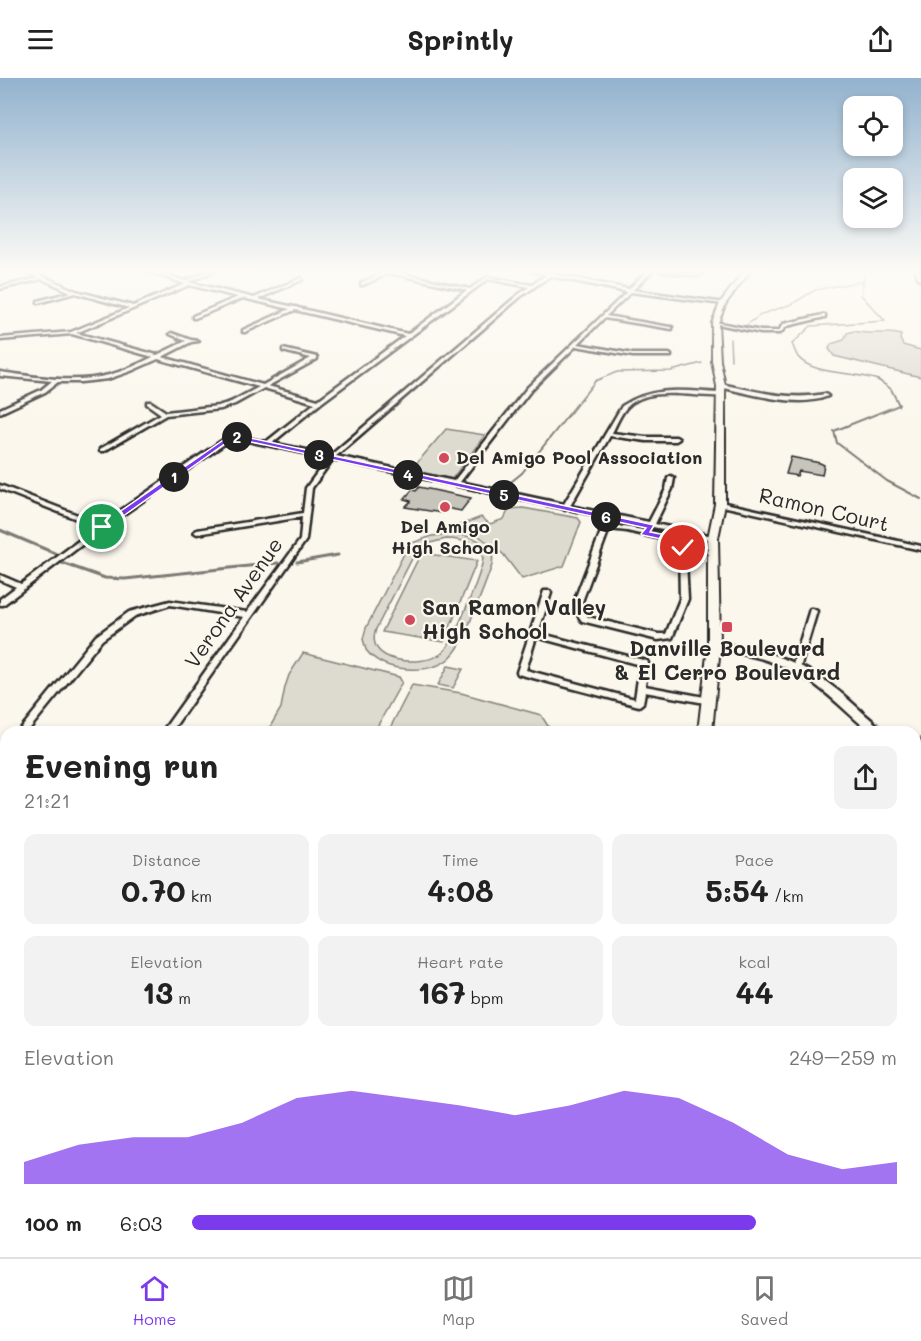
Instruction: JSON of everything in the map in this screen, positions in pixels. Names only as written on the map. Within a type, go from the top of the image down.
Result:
[{"type":"main road","points":[[706,726],[714,646],[713,538],[720,504],[720,391],[715,326]]},
{"type":"street","points":[[0,339],[72,333],[88,326]]},
{"type":"street","points":[[245,331],[256,326]]},
{"type":"street","points":[[370,326],[410,336]]},
{"type":"street","points":[[267,444],[319,402],[423,326]]},
{"type":"street","name":"Verona Avenue","points":[[170,726],[303,540],[309,488],[331,458],[486,326]]},
{"type":"street","points":[[455,484],[529,389],[595,326]]},
{"type":"street","points":[[658,326],[670,328]]},
{"type":"street","points":[[727,326],[761,332],[780,332],[784,326]]},
{"type":"street","points":[[72,333],[319,402]]},
{"type":"street","points":[[172,334],[190,341],[197,341]]},
{"type":"street","points":[[0,374],[57,381],[96,379],[110,376],[190,341]]},
{"type":"street","points":[[577,345],[633,355],[669,355]]},
{"type":"street","points":[[102,450],[165,414],[219,408],[233,403],[315,358],[285,350]]},
{"type":"street","points":[[0,411],[44,391],[57,381]]},
{"type":"street","points":[[566,508],[624,407],[642,397],[667,393],[720,391],[789,399],[812,400],[825,396]]},
{"type":"street","points":[[149,403],[165,414]]},
{"type":"street","points":[[608,434],[676,440]]},
{"type":"street","points":[[0,603],[102,527],[232,436],[713,538]]},
{"type":"street","points":[[645,534],[669,489],[671,478]]},
{"type":"street","points":[[0,487],[102,527]]},
{"type":"street","name":"Ramon Court","points":[[720,504],[921,548]]},
{"type":"street","points":[[197,532],[307,514]]},
{"type":"street","points":[[615,527],[645,534],[677,540],[683,548],[684,599],[672,632],[664,638],[585,619],[576,607],[605,529],[615,527]]},
{"type":"street","points":[[0,577],[21,587]]},
{"type":"street","points":[[534,634],[644,663],[639,703],[521,672],[547,593]]},
{"type":"street","points":[[27,726],[99,638],[132,614],[170,603],[250,615]]},
{"type":"street","points":[[796,668],[813,611]]},
{"type":"street","points":[[714,646],[766,655],[796,668],[827,686],[869,726]]},
{"type":"street","points":[[641,688],[710,701]]},
{"type":"shaded area","points":[[854,331],[901,335],[903,345],[921,350],[921,377],[834,356],[829,349],[831,344],[844,340],[847,333]]},
{"type":"shaded area","name":"Del Amigo Pool Association","points":[[446,429],[485,435],[452,479],[410,471]]},
{"type":"shaded area","points":[[523,508],[578,518],[581,522],[564,566],[522,579],[503,554],[472,531],[467,533],[458,526],[481,517],[490,524],[504,519],[509,509]]},
{"type":"shaded area","points":[[452,534],[474,538],[490,551],[492,565],[462,640],[450,657],[443,663],[421,669],[390,666],[374,658],[366,650],[363,639],[366,628],[409,544],[432,536]],"holes":[[[446,539],[473,545],[483,558],[472,593],[452,638],[441,654],[432,658],[409,661],[386,656],[378,650],[374,641],[376,629],[416,551],[426,544]]]},
{"type":"shaded area","points":[[421,553],[477,561],[444,642],[382,632]]},
{"type":"shaded area","points":[[303,653],[399,677],[402,682],[377,726],[270,726],[281,708],[289,675]]},
{"type":"shaded area","points":[[448,666],[463,669],[453,688],[438,685]]},
{"type":"shaded area","points":[[412,685],[461,693],[541,715],[548,726],[391,726]]},
{"type":"building","points":[[791,457],[824,465],[822,475],[799,471],[797,476],[786,474]]},
{"type":"building","points":[[419,487],[471,498],[461,511],[446,508],[442,513],[405,507],[411,501],[404,499],[412,490],[416,491]]},
{"type":"waterway","points":[[811,326],[792,344],[798,357],[805,363],[825,370],[879,381]]},
{"type":"waterway","points":[[730,339],[731,360]]},
{"type":"waterway","points":[[595,381],[617,372],[671,371],[702,363]]},
{"type":"waterway","points":[[506,486],[522,473],[595,381]]},
{"type":"waterway","points":[[879,381],[891,389],[899,405],[834,431],[837,443],[887,481],[921,499]]},
{"type":"waterway","points":[[0,530],[59,555]]},
{"type":"waterway","points":[[297,562],[338,555]]},
{"type":"waterway","points":[[62,563],[105,578],[125,579],[278,563]]},
{"type":"place","name":"Del Amigo Pool Association","points":[[444,458]]},
{"type":"place","name":"Del Amigo High School","points":[[445,507]]},
{"type":"place","name":"San Ramon Valley High School","points":[[410,620]]},
{"type":"place","name":"Danville Boulevard & El Cerro Boulevard","points":[[727,627]]},
{"type":"route","points":[[102,527],[232,436],[651,526],[645,534],[677,540],[682,543],[683,548]]}]
